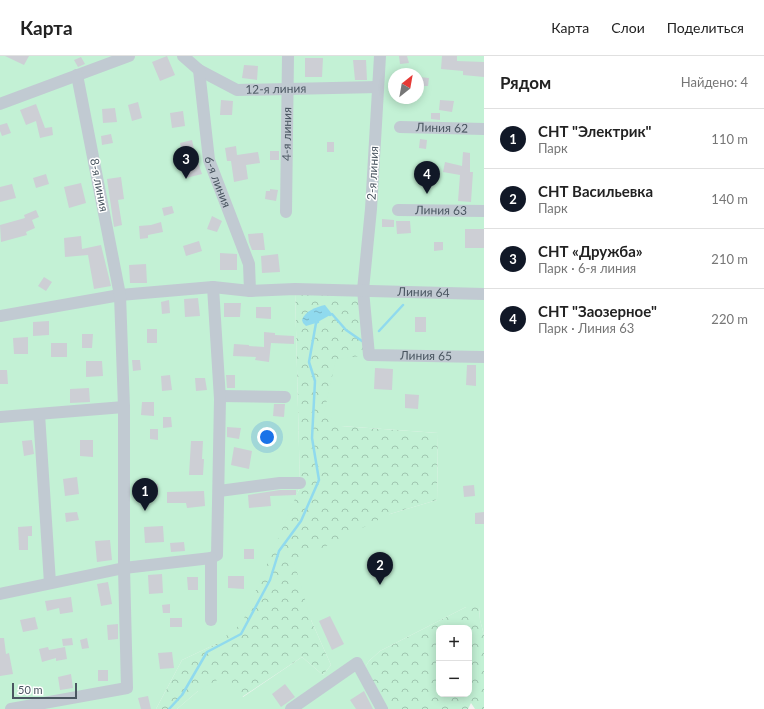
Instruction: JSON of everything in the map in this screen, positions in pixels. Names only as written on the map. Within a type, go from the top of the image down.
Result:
[{"type":"street","points":[[0,104],[129,56]]},
{"type":"street","name":"12-я линия","points":[[183,56],[199,70],[237,90],[378,87]]},
{"type":"street","name":"4-я линия","points":[[286,212],[288,56]]},
{"type":"street","name":"2-я линия","points":[[369,355],[363,290],[371,209],[380,56]]},
{"type":"street","name":"6-я линия","points":[[199,70],[209,160],[249,264],[250,291]]},
{"type":"street","name":"8-я линия","points":[[11,709],[127,688],[124,568],[124,407],[120,295],[77,75]]},
{"type":"street","name":"Линия 62","points":[[400,127],[484,129]]},
{"type":"street","name":"Линия 63","points":[[398,210],[484,211]]},
{"type":"street","points":[[0,594],[124,568],[211,558],[217,555],[220,396],[213,287]]},
{"type":"street","name":"Линия 64","points":[[0,316],[120,295],[213,287],[250,291],[292,289],[484,294]]},
{"type":"street","name":"Линия 65","points":[[369,355],[484,357]]},
{"type":"street","points":[[220,396],[286,397]]},
{"type":"street","points":[[0,418],[124,407]]},
{"type":"street","points":[[39,414],[50,583]]},
{"type":"street","points":[[219,492],[280,483],[300,483]]},
{"type":"street","points":[[211,558],[211,620]]},
{"type":"street","points":[[291,709],[357,663],[382,709]]},
{"type":"green space","points":[[0,56],[484,56],[484,635],[480,620],[479,607],[466,607],[380,651],[369,661],[362,672],[382,709],[177,709],[198,691],[226,675],[243,697],[302,657],[323,675],[331,665],[311,620],[294,562],[390,514],[437,500],[438,433],[341,426],[324,413],[336,359],[369,355],[363,290],[295,289],[300,487],[242,623],[216,644],[182,660],[156,709],[0,709]]},
{"type":"green space","points":[[295,289],[363,290],[369,355],[341,426],[438,433],[437,500],[390,514],[311,620],[331,665],[323,675],[302,657],[242,697],[198,691],[177,709],[156,709],[182,660],[216,644],[300,488]]},
{"type":"green space","points":[[466,607],[479,607],[480,620],[484,635],[484,709],[475,709],[471,703],[468,709],[382,709],[362,672],[369,661],[380,651]]},
{"type":"water","points":[[325,305],[332,314],[316,323],[306,326],[303,323],[303,317],[308,312]]},
{"type":"building","points":[[5,56],[29,56],[24,65]]},
{"type":"building","points":[[167,56],[175,75],[160,81],[152,62]]},
{"type":"building","points":[[399,56],[407,56],[409,63],[400,64]]},
{"type":"building","points":[[442,56],[457,56],[457,61],[484,62],[484,77],[463,75],[463,71],[441,69]]},
{"type":"building","points":[[81,57],[85,64],[78,67],[74,60]]},
{"type":"building","points":[[305,58],[323,58],[322,77],[305,77]]},
{"type":"building","points":[[353,60],[366,60],[367,80],[355,80]]},
{"type":"building","points":[[244,65],[258,66],[257,80],[242,78]]},
{"type":"building","points":[[424,78],[429,78],[428,86],[424,86]]},
{"type":"building","points":[[221,100],[233,101],[232,115],[220,115]]},
{"type":"building","points":[[440,100],[454,101],[452,112],[439,110]]},
{"type":"building","points":[[138,102],[142,118],[132,121],[128,105]]},
{"type":"building","points":[[36,104],[45,128],[52,127],[53,135],[40,138],[36,121],[26,125],[20,110]]},
{"type":"building","points":[[115,108],[117,122],[103,123],[102,109]]},
{"type":"building","points":[[183,111],[185,126],[172,128],[170,113]]},
{"type":"building","points":[[431,113],[440,113],[440,120],[431,119]]},
{"type":"building","points":[[7,123],[11,133],[2,136],[0,125]]},
{"type":"building","points":[[111,134],[113,143],[102,145],[101,136]]},
{"type":"building","points":[[420,139],[427,140],[426,149],[419,148]]},
{"type":"building","points":[[192,140],[194,149],[182,152],[180,143]]},
{"type":"building","points":[[327,142],[334,142],[334,152],[327,152]]},
{"type":"building","points":[[236,146],[237,155],[258,152],[260,163],[246,165],[248,179],[234,182],[231,161],[227,161],[225,148]]},
{"type":"building","points":[[270,151],[279,151],[279,160],[270,160]]},
{"type":"building","points":[[463,152],[470,153],[470,172],[473,172],[471,202],[458,201],[460,175],[443,172],[445,162],[462,166]]},
{"type":"building","points":[[198,162],[202,174],[186,178],[183,166]]},
{"type":"building","points":[[430,170],[436,171],[436,181],[429,181]]},
{"type":"building","points":[[46,174],[49,184],[36,188],[33,178]]},
{"type":"building","points":[[121,177],[124,199],[118,200],[122,225],[114,227],[107,179]]},
{"type":"building","points":[[81,183],[86,203],[69,208],[64,187]]},
{"type":"building","points":[[12,184],[16,198],[0,202],[0,187]]},
{"type":"building","points":[[270,189],[278,190],[276,201],[265,199],[266,191],[270,191]]},
{"type":"building","points":[[172,206],[174,213],[164,216],[162,208]]},
{"type":"building","points":[[36,210],[39,217],[32,220],[35,228],[26,232],[27,235],[1,242],[0,225],[25,218],[24,215]]},
{"type":"building","points":[[212,216],[222,221],[217,232],[207,229]]},
{"type":"building","points":[[382,219],[394,220],[394,227],[382,227]]},
{"type":"building","points":[[396,221],[410,221],[411,233],[397,234]]},
{"type":"building","points":[[161,222],[163,232],[148,235],[148,238],[140,239],[139,226]]},
{"type":"building","points":[[465,229],[484,229],[484,248],[465,248]]},
{"type":"building","points":[[263,233],[265,250],[252,250],[248,234]]},
{"type":"building","points":[[81,236],[82,249],[101,245],[111,286],[94,289],[88,255],[65,257],[64,238]]},
{"type":"building","points":[[199,241],[202,251],[186,256],[183,246]]},
{"type":"building","points":[[434,242],[443,242],[443,250],[434,251]]},
{"type":"building","points":[[220,253],[237,254],[237,270],[220,270]]},
{"type":"building","points":[[278,254],[280,272],[262,273],[261,256]]},
{"type":"building","points":[[146,264],[147,283],[130,283],[129,265]]},
{"type":"building","points":[[44,277],[52,282],[46,291],[38,286]]},
{"type":"building","points":[[198,298],[200,316],[185,317],[184,299]]},
{"type":"building","points":[[169,300],[170,313],[162,314],[161,302]]},
{"type":"building","points":[[224,303],[241,303],[240,317],[224,317]]},
{"type":"building","points":[[256,307],[271,307],[271,319],[256,318]]},
{"type":"building","points":[[415,317],[426,317],[426,332],[415,332]]},
{"type":"building","points":[[49,321],[49,335],[33,336],[33,322]]},
{"type":"building","points":[[147,329],[157,329],[157,343],[147,343]]},
{"type":"building","points":[[264,332],[275,333],[275,335],[294,336],[294,344],[271,343],[269,362],[255,360],[256,357],[233,356],[234,344],[264,347]]},
{"type":"building","points":[[82,334],[93,334],[92,348],[82,348]]},
{"type":"building","points":[[28,337],[28,354],[14,354],[13,338]]},
{"type":"building","points":[[51,343],[67,343],[67,357],[51,357]]},
{"type":"building","points":[[132,360],[140,360],[141,370],[133,371]]},
{"type":"building","points":[[86,361],[102,361],[103,376],[86,377]]},
{"type":"building","points":[[467,365],[476,365],[476,386],[466,385]]},
{"type":"building","points":[[375,368],[393,369],[392,390],[374,389]]},
{"type":"building","points":[[0,370],[7,370],[8,384],[0,384]]},
{"type":"building","points":[[170,375],[172,390],[162,391],[161,376]]},
{"type":"building","points":[[226,375],[235,375],[235,388],[227,388]]},
{"type":"building","points":[[195,378],[205,378],[207,390],[196,391]]},
{"type":"building","points":[[89,388],[90,402],[70,403],[70,389]]},
{"type":"building","points":[[405,394],[419,395],[418,409],[405,408]]},
{"type":"building","points":[[142,402],[154,402],[154,416],[141,415]]},
{"type":"building","points":[[274,404],[285,404],[284,417],[273,416]]},
{"type":"building","points":[[163,417],[171,417],[172,427],[163,428]]},
{"type":"building","points":[[227,427],[241,428],[239,439],[227,437]]},
{"type":"building","points":[[150,429],[158,429],[158,440],[150,439]]},
{"type":"building","points":[[32,440],[34,454],[24,456],[22,441]]},
{"type":"building","points":[[80,440],[93,440],[93,457],[80,456]]},
{"type":"building","points":[[191,441],[203,441],[203,475],[189,475]]},
{"type":"building","points":[[234,447],[252,451],[249,469],[231,465]]},
{"type":"building","points":[[77,477],[79,494],[65,496],[63,479]]},
{"type":"building","points":[[158,484],[158,496],[148,496],[147,485]]},
{"type":"building","points":[[474,485],[475,496],[464,497],[463,486]]},
{"type":"building","points":[[280,490],[296,490],[296,495],[270,496],[271,506],[249,508],[248,495]]},
{"type":"building","points":[[204,491],[205,506],[187,508],[186,503],[167,503],[167,492]]},
{"type":"building","points":[[77,512],[79,520],[66,522],[65,513]]},
{"type":"building","points":[[484,512],[484,524],[475,524],[475,513]]},
{"type":"building","points":[[32,526],[32,536],[28,536],[28,550],[19,550],[18,527]]},
{"type":"building","points":[[163,526],[164,542],[145,543],[144,527]]},
{"type":"building","points":[[110,540],[112,560],[97,562],[95,541]]},
{"type":"building","points":[[184,542],[185,551],[171,552],[170,543]]},
{"type":"building","points":[[244,549],[254,549],[254,559],[244,559]]},
{"type":"building","points":[[162,574],[163,593],[149,594],[148,575]]},
{"type":"building","points":[[228,576],[244,576],[244,589],[228,588]]},
{"type":"building","points":[[187,577],[198,577],[198,590],[188,590]]},
{"type":"building","points":[[108,582],[112,604],[101,606],[97,584]]},
{"type":"building","points":[[71,597],[73,612],[60,614],[59,608],[47,611],[45,601]]},
{"type":"building","points":[[170,604],[170,613],[163,613],[162,605]]},
{"type":"building","points":[[330,616],[344,644],[332,650],[319,621]]},
{"type":"building","points":[[35,617],[38,629],[23,632],[20,620]]},
{"type":"building","points":[[170,618],[182,618],[182,627],[170,627]]},
{"type":"building","points":[[118,624],[118,639],[108,640],[107,625]]},
{"type":"building","points":[[0,638],[4,638],[6,654],[9,653],[13,674],[0,676]]},
{"type":"building","points":[[72,638],[73,645],[63,646],[62,639]]},
{"type":"building","points":[[87,638],[89,648],[82,649],[80,640]]},
{"type":"building","points":[[48,647],[49,650],[65,647],[67,659],[56,661],[56,658],[42,662],[39,649]]},
{"type":"building","points":[[172,652],[174,668],[160,669],[158,653]]},
{"type":"building","points":[[98,670],[108,670],[108,681],[98,681]]},
{"type":"building","points":[[71,674],[73,688],[60,690],[58,677]]},
{"type":"building","points":[[285,684],[295,697],[281,707],[272,694]]},
{"type":"building","points":[[364,691],[373,709],[356,709],[350,700]]},
{"type":"building","points":[[148,696],[151,709],[141,709],[138,698]]},
{"type":"waterway","points":[[379,331],[403,305]]},
{"type":"waterway","points":[[330,315],[332,314],[346,330],[362,341]]},
{"type":"waterway","points":[[169,709],[182,695],[207,652],[241,634],[270,580],[279,551],[301,521],[319,480],[312,438],[315,381],[309,362],[316,323],[318,322]]},
{"type":"place","name":"СНТ «Дружба»","points":[[186,179]]},
{"type":"place","name":"СНТ \"Заозерное\"","points":[[427,194]]},
{"type":"place","name":"СНТ \"Электрик\"","points":[[145,511]]},
{"type":"place","name":"СНТ Васильевка","points":[[380,585]]}]
